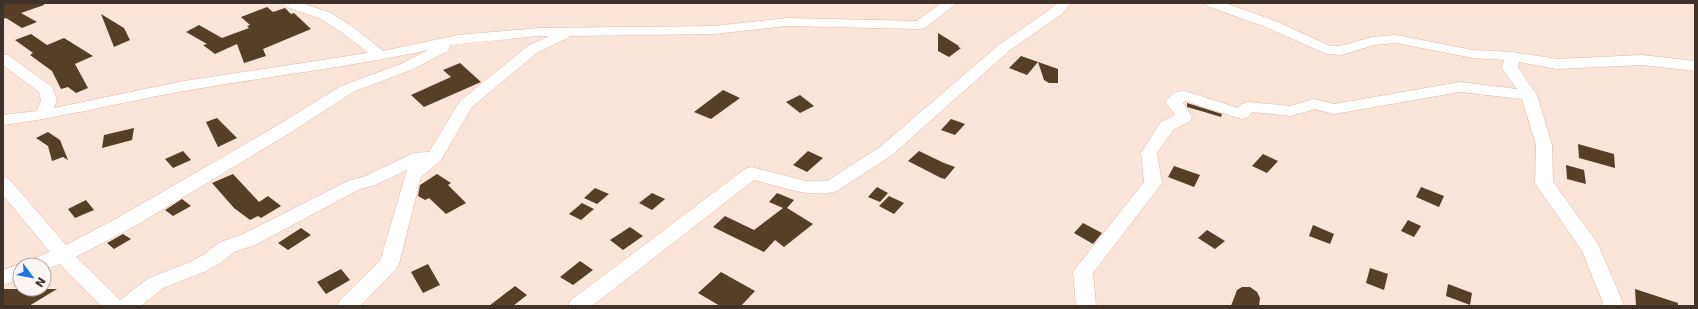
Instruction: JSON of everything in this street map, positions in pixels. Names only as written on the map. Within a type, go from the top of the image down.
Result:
[{"type":"street","points":[[289,3],[326,16],[349,30],[380,56]]},
{"type":"street","points":[[3,120],[43,115],[178,87],[380,56],[458,39],[539,32],[566,33],[714,30],[787,22],[920,25],[950,3]]},
{"type":"street","points":[[578,306],[751,172],[806,187],[831,187],[886,151],[1005,47],[1057,11],[1064,3]]},
{"type":"street","points":[[1212,3],[1273,25],[1327,50],[1341,51],[1372,40],[1396,39],[1473,54],[1512,56],[1557,64],[1642,60],[1695,66]]},
{"type":"street","points":[[346,306],[389,264],[413,174],[435,156],[466,104],[533,49],[566,33]]},
{"type":"street","points":[[52,259],[128,221],[246,152],[347,89],[406,67],[458,39]]},
{"type":"street","points":[[1512,56],[1510,68],[1529,95],[1544,145],[1544,183],[1591,249],[1616,305]]},
{"type":"street","points":[[3,58],[46,90],[49,100],[43,115]]},
{"type":"street","points":[[1086,306],[1083,272],[1153,183],[1149,152],[1167,126],[1184,117],[1174,102],[1182,95],[1241,114],[1248,107],[1291,111],[1314,104],[1334,109],[1460,87],[1529,95]]},
{"type":"street","points":[[3,127],[23,118]]},
{"type":"street","points":[[127,306],[156,283],[212,259],[227,247],[248,240],[342,191],[369,181],[420,157],[435,156]]},
{"type":"street","points":[[3,183],[63,255],[113,306]]},
{"type":"building","points":[[3,3],[44,3],[44,5],[21,13],[37,22],[22,28],[6,18],[3,19]]},
{"type":"building","points":[[267,7],[273,12],[285,8],[291,14],[294,13],[311,29],[263,49],[266,56],[244,63],[237,44],[215,54],[203,45],[207,44],[186,32],[199,25],[222,38],[249,28],[247,26],[250,25],[241,17]]},
{"type":"building","points":[[101,14],[124,28],[130,40],[114,47]]},
{"type":"building","points":[[938,33],[961,48],[949,57],[938,51]]},
{"type":"building","points":[[31,34],[47,45],[64,38],[93,56],[75,64],[88,88],[76,93],[68,87],[61,89],[52,71],[30,55],[33,53],[15,40]]},
{"type":"building","points":[[1021,56],[1058,69],[1058,83],[1049,83],[1044,80],[1038,62],[1027,75],[1009,68]]},
{"type":"building","points":[[460,63],[481,82],[424,107],[411,95],[451,77],[443,70]]},
{"type":"building","points":[[723,90],[740,98],[711,119],[694,112]]},
{"type":"building","points":[[800,95],[814,106],[800,113],[786,102]]},
{"type":"building","points":[[1187,103],[1222,114],[1221,117],[1187,107]]},
{"type":"building","points":[[217,118],[237,138],[218,147],[206,122]]},
{"type":"building","points":[[951,119],[965,124],[955,135],[941,130]]},
{"type":"building","points":[[134,128],[132,140],[102,148],[104,135]]},
{"type":"building","points":[[48,132],[60,140],[68,160],[63,157],[52,161],[48,146],[36,138]]},
{"type":"building","points":[[1578,144],[1614,154],[1615,168],[1579,158]]},
{"type":"building","points":[[183,151],[191,160],[173,168],[165,159]]},
{"type":"building","points":[[808,151],[823,158],[807,172],[793,165]]},
{"type":"building","points":[[919,151],[955,167],[945,179],[941,178],[908,161]]},
{"type":"building","points":[[1263,154],[1278,161],[1267,173],[1252,166]]},
{"type":"building","points":[[1566,165],[1584,170],[1586,184],[1567,179]]},
{"type":"building","points":[[1174,166],[1200,175],[1194,187],[1168,177]]},
{"type":"building","points":[[233,174],[259,202],[268,196],[281,206],[261,218],[258,216],[250,220],[234,208],[212,183]]},
{"type":"building","points":[[437,174],[451,183],[448,185],[466,203],[446,214],[429,198],[425,200],[418,196],[420,185]]},
{"type":"building","points":[[877,187],[888,193],[880,202],[868,197]]},
{"type":"building","points":[[1421,187],[1444,196],[1439,207],[1416,197]]},
{"type":"building","points":[[595,188],[609,194],[597,204],[584,198]]},
{"type":"building","points":[[652,193],[665,199],[652,210],[639,203]]},
{"type":"building","points":[[777,193],[794,200],[787,208],[813,224],[784,247],[775,240],[764,252],[713,227],[725,216],[754,230],[783,208],[769,202]]},
{"type":"building","points":[[889,196],[904,203],[894,214],[879,206]]},
{"type":"building","points":[[182,199],[191,206],[173,216],[165,210]]},
{"type":"building","points":[[86,200],[94,210],[75,218],[68,209]]},
{"type":"building","points":[[582,203],[594,209],[581,220],[569,214]]},
{"type":"building","points":[[1408,220],[1421,226],[1414,237],[1401,231]]},
{"type":"building","points":[[1083,223],[1102,233],[1093,244],[1074,233]]},
{"type":"building","points":[[1313,225],[1334,234],[1330,244],[1309,236]]},
{"type":"building","points":[[630,227],[643,236],[623,250],[610,240]]},
{"type":"building","points":[[301,228],[311,235],[288,250],[278,243]]},
{"type":"building","points":[[1207,230],[1225,241],[1215,249],[1198,238]]},
{"type":"building","points":[[123,234],[131,239],[114,249],[107,243]]},
{"type":"building","points":[[580,261],[593,270],[573,285],[560,277]]},
{"type":"building","points":[[428,264],[440,285],[423,293],[411,272]]},
{"type":"building","points":[[1370,268],[1388,274],[1384,290],[1366,283]]},
{"type":"building","points":[[341,269],[350,280],[326,294],[317,282]]},
{"type":"building","points":[[721,272],[755,291],[741,306],[720,306],[698,293]]},
{"type":"building","points":[[1448,284],[1472,293],[1470,305],[1446,296]]},
{"type":"building","points":[[515,286],[527,295],[513,306],[489,306]]},
{"type":"building","points":[[1242,287],[1250,287],[1257,292],[1260,298],[1259,306],[1231,306],[1237,290]]},
{"type":"building","points":[[3,289],[12,289],[12,297],[44,297],[29,306],[3,306]]},
{"type":"building","points":[[1635,289],[1678,303],[1678,306],[1636,305]]}]
